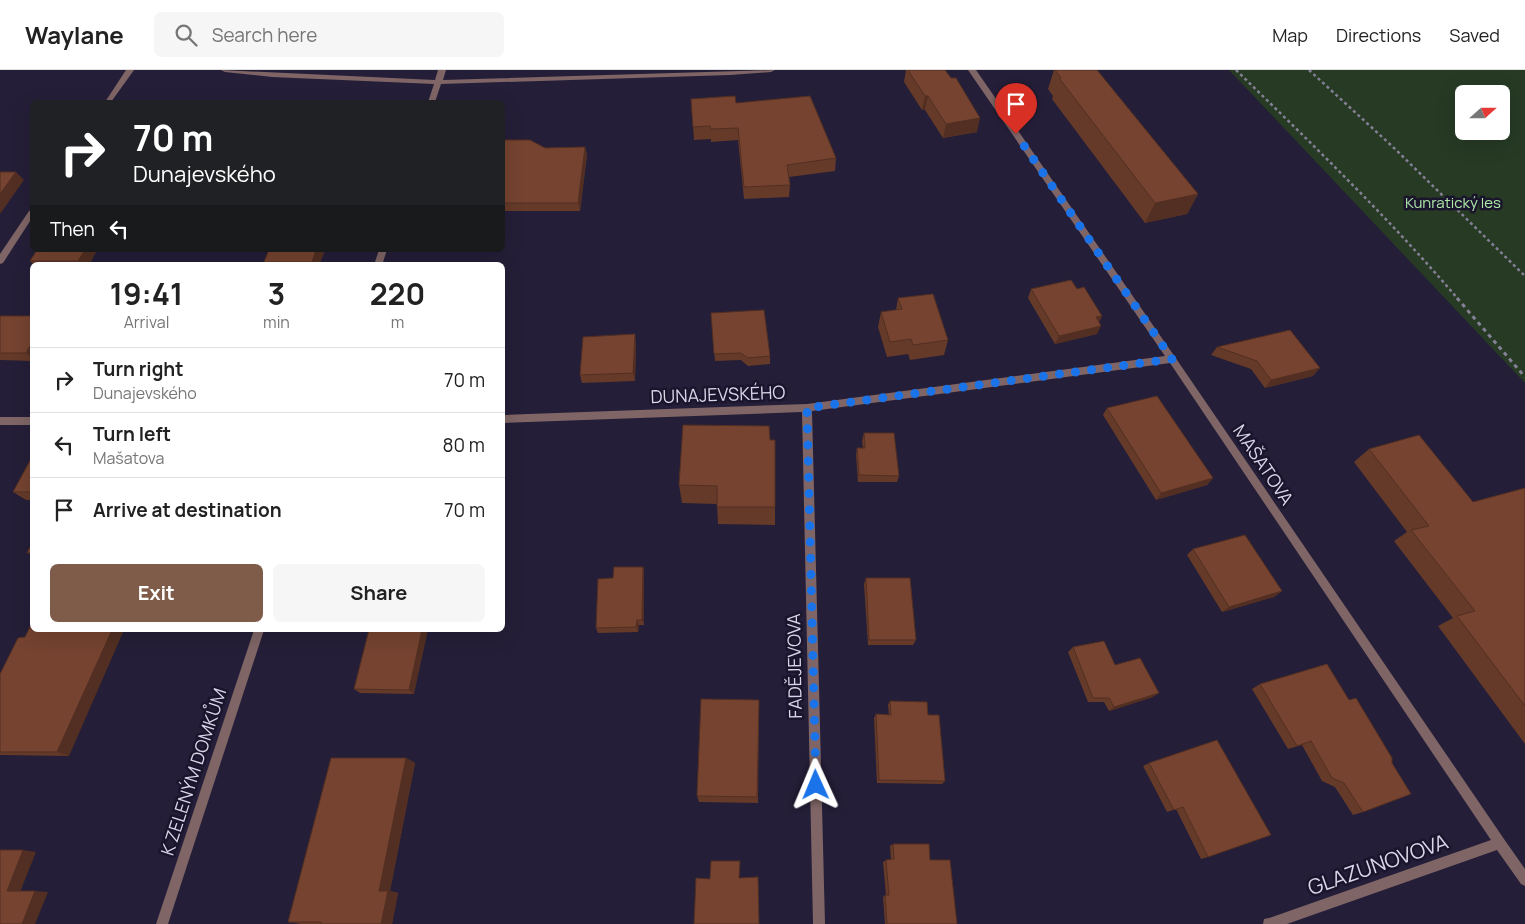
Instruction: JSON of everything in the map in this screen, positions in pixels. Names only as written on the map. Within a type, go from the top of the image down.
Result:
[{"type":"street","points":[[109,100],[130,70]]},
{"type":"street","points":[[225,70],[272,75],[438,82],[730,73],[771,70]]},
{"type":"street","points":[[433,100],[442,70]]},
{"type":"street","name":"MAŠATOVA","points":[[972,70],[1172,359],[1525,880]]},
{"type":"street","points":[[0,261],[30,216]]},
{"type":"street","name":"DUNAJEVSKÉHO","points":[[505,419],[807,408],[1172,359]]},
{"type":"street","name":"FADĚJEVOVA","points":[[807,408],[819,924]]},
{"type":"street","points":[[0,421],[30,421]]},
{"type":"street","name":"K ZELENÝM DOMKŮM","points":[[162,924],[258,632]]},
{"type":"street","name":"GLAZUNOVOVA","points":[[1269,924],[1500,843]]},
{"type":"path","points":[[1236,70],[1430,266],[1525,377]]},
{"type":"path","points":[[1309,70],[1393,147],[1525,276]]},
{"type":"green space","name":"Kunratický les","points":[[1229,70],[1525,70],[1525,383]]},
{"type":"building","points":[[908,70],[945,70],[951,78],[956,78],[980,118],[946,124]]},
{"type":"building","points":[[1055,70],[1097,70],[1198,194],[1155,203],[1059,78],[1061,78]]},
{"type":"building","points":[[735,96],[736,103],[810,96],[836,158],[787,165],[790,185],[744,187],[738,128],[711,129],[710,126],[693,127],[691,99]]},
{"type":"building","points":[[505,140],[530,140],[545,148],[585,147],[578,203],[505,203]]},
{"type":"building","points":[[0,172],[16,172],[0,194]]},
{"type":"building","points":[[36,252],[84,252],[78,261],[30,261]]},
{"type":"building","points":[[268,252],[315,252],[312,262],[264,262]]},
{"type":"building","points":[[1071,280],[1077,289],[1084,287],[1102,316],[1096,317],[1101,326],[1059,336],[1031,289]]},
{"type":"building","points":[[933,294],[948,340],[913,345],[911,339],[890,342],[881,312],[902,309],[898,298]]},
{"type":"building","points":[[764,310],[770,356],[748,358],[741,353],[714,354],[711,313]]},
{"type":"building","points":[[0,316],[30,316],[30,346],[26,353],[0,353]]},
{"type":"building","points":[[1290,330],[1320,368],[1271,380],[1257,361],[1217,347]]},
{"type":"building","points":[[635,334],[633,373],[580,375],[583,337]]},
{"type":"building","points":[[1157,396],[1213,478],[1161,493],[1107,408]]},
{"type":"building","points":[[683,425],[769,426],[770,440],[775,440],[775,507],[717,507],[717,486],[679,485]]},
{"type":"building","points":[[864,433],[894,433],[899,476],[859,475],[857,448],[865,448]]},
{"type":"building","points":[[1419,435],[1473,502],[1525,488],[1525,706],[1457,616],[1475,611],[1411,530],[1429,526],[1369,449]]},
{"type":"building","points":[[30,461],[30,492],[13,492]]},
{"type":"building","points":[[1245,535],[1282,591],[1229,607],[1193,549]]},
{"type":"building","points":[[614,567],[643,567],[642,620],[637,620],[636,627],[596,628],[598,579],[613,578]]},
{"type":"building","points":[[866,578],[910,578],[916,640],[869,640]]},
{"type":"building","points":[[30,627],[30,632],[111,632],[57,752],[0,752],[0,674],[18,638],[25,637]]},
{"type":"building","points":[[368,632],[422,632],[409,690],[354,689]]},
{"type":"building","points":[[1104,641],[1115,665],[1140,658],[1159,693],[1114,707],[1109,698],[1093,698],[1073,647]]},
{"type":"building","points":[[1327,664],[1349,700],[1356,698],[1411,794],[1363,812],[1344,783],[1332,778],[1311,741],[1297,746],[1260,684]]},
{"type":"building","points":[[701,699],[759,700],[757,797],[697,796]]},
{"type":"building","points":[[890,701],[927,702],[928,715],[939,715],[945,781],[879,780],[876,714],[891,715]]},
{"type":"building","points":[[1217,740],[1271,835],[1208,857],[1183,807],[1174,810],[1149,763]]},
{"type":"building","points":[[331,758],[406,758],[379,891],[388,891],[381,924],[288,922]]},
{"type":"building","points":[[893,844],[929,844],[930,860],[950,860],[957,924],[887,924],[885,895],[889,895],[886,860],[894,859]]},
{"type":"building","points":[[0,850],[23,850],[7,891],[35,891],[22,924],[0,924]]},
{"type":"building","points":[[711,861],[740,861],[739,878],[758,877],[759,924],[694,924],[696,878],[710,879]]},
{"type":"route","points":[[816,785],[807,408],[1172,359],[1016,134]]}]
